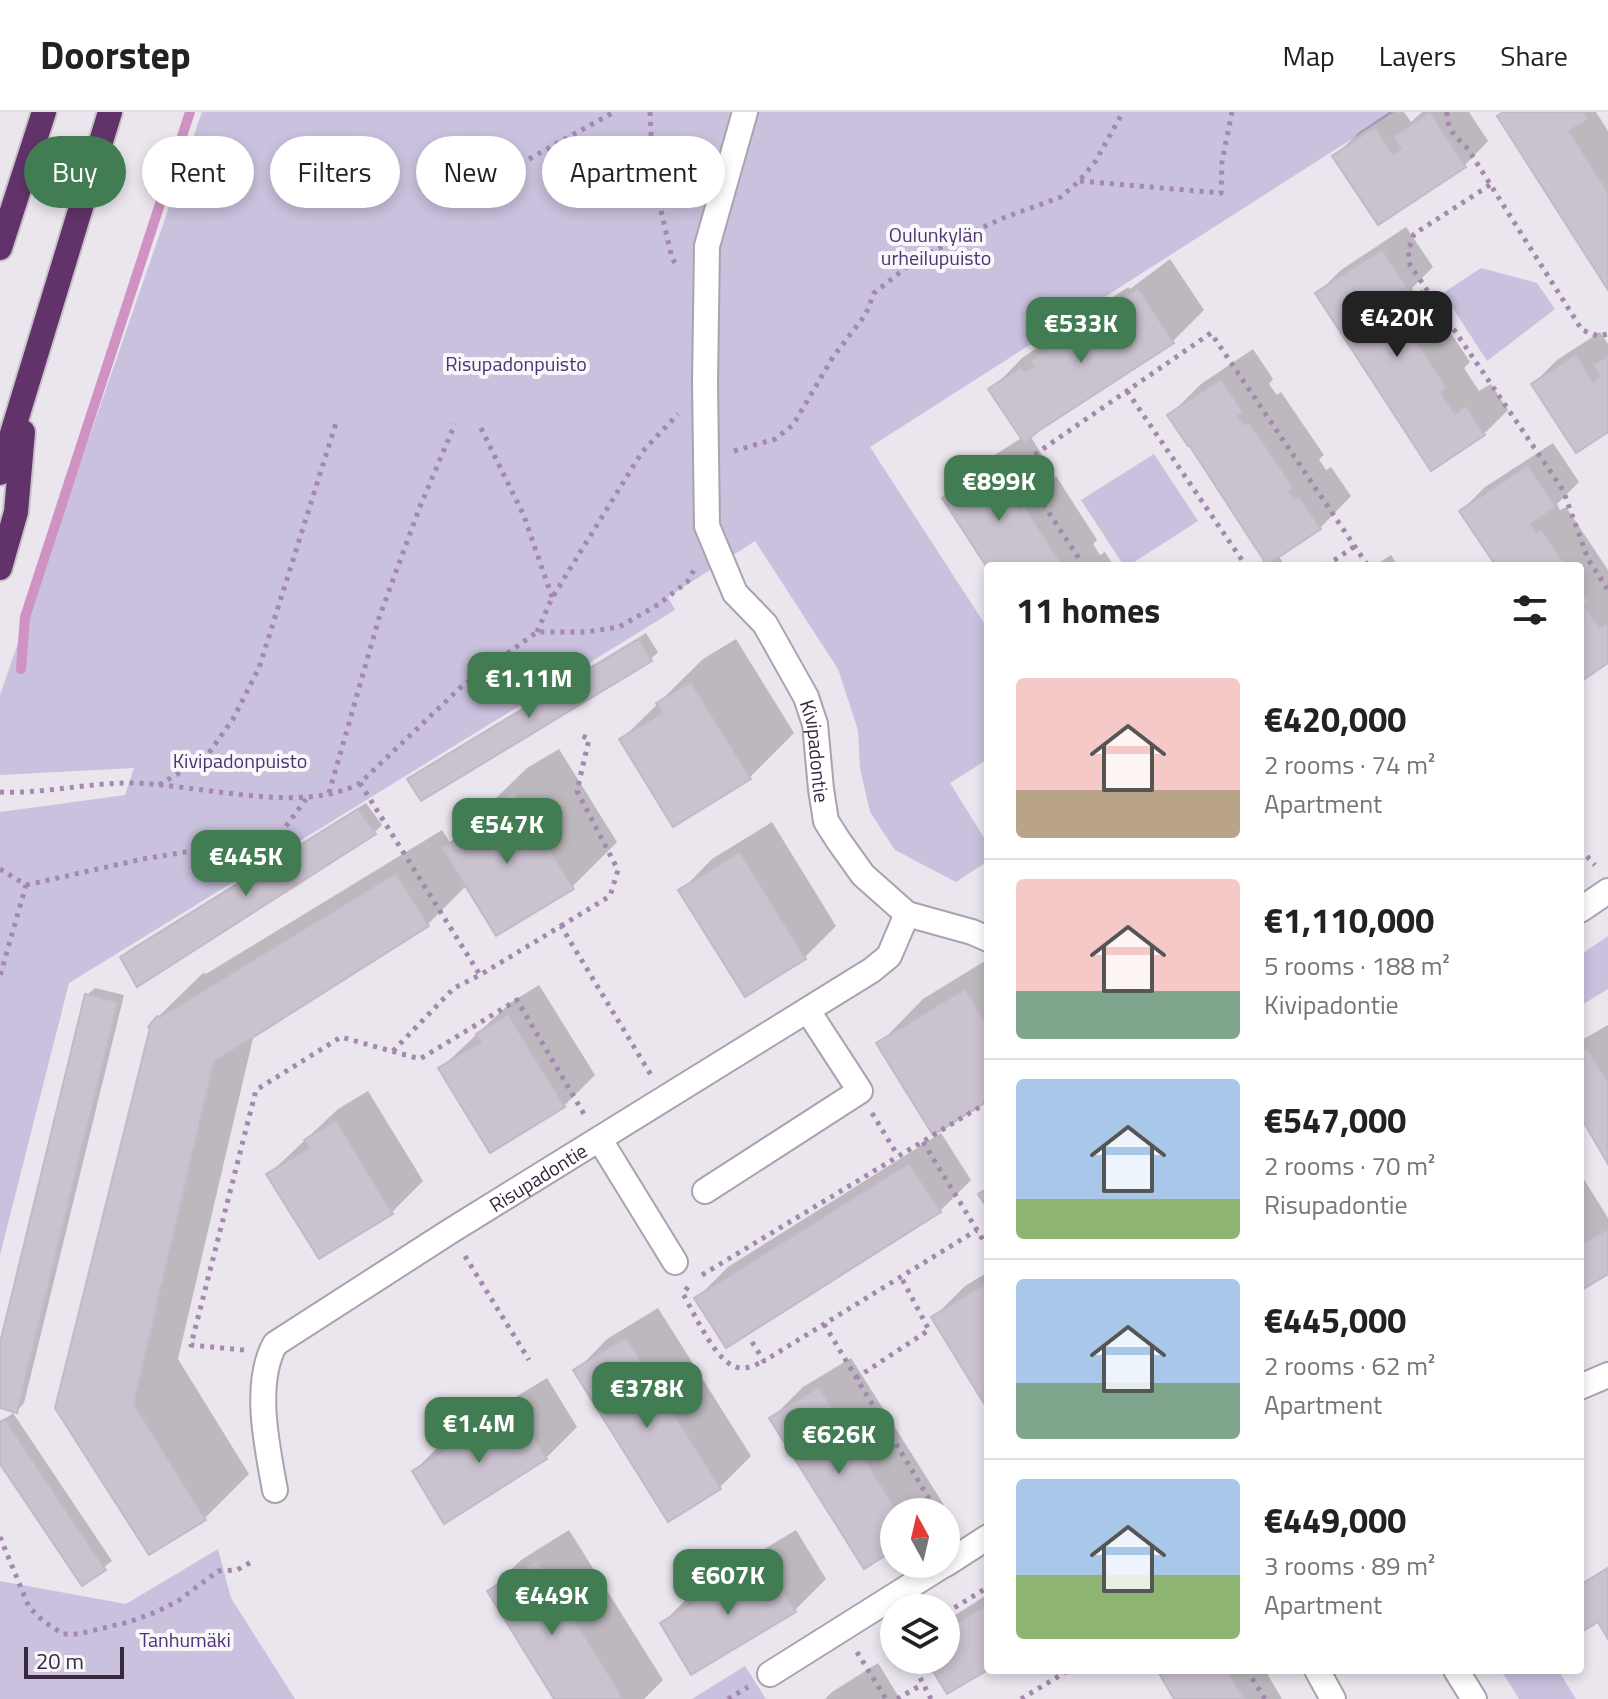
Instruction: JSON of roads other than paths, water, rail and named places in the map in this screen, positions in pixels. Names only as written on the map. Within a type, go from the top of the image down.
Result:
[{"type":"highway","points":[[0,248],[44,112]]},
{"type":"highway","points":[[0,473],[110,112]]},
{"type":"highway","points":[[0,568],[16,512],[27,385]]},
{"type":"street","name":"Kivipadontie","points":[[745,112],[707,246],[707,526],[735,593],[765,624],[806,697],[815,724],[826,821],[863,875],[907,914],[984,937]]},
{"type":"street","points":[[1584,907],[1608,891]]},
{"type":"street","name":"Risupadontie","points":[[275,1490],[264,1425],[266,1370],[275,1344],[872,970],[889,956],[907,914]]},
{"type":"street","points":[[705,1191],[860,1091],[808,1011]]},
{"type":"street","points":[[600,1140],[675,1262]]},
{"type":"street","points":[[1584,1385],[1608,1375]]},
{"type":"street","points":[[960,1555],[984,1540]]},
{"type":"street","points":[[770,1674],[924,1578]]},
{"type":"street","points":[[1319,1674],[1333,1699]]},
{"type":"street","points":[[1458,1674],[1474,1699]]},
{"type":"waterway","points":[[21,669],[25,617],[190,112]]},
{"type":"park label","name":"Oulunkylän urheilupuisto","points":[[936,246]]},
{"type":"park label","name":"Risupadonpuisto","points":[[516,363]]},
{"type":"park label","name":"Kivipadonpuisto","points":[[240,760]]},
{"type":"park label","name":"Tanhumäki","points":[[185,1639]]}]
